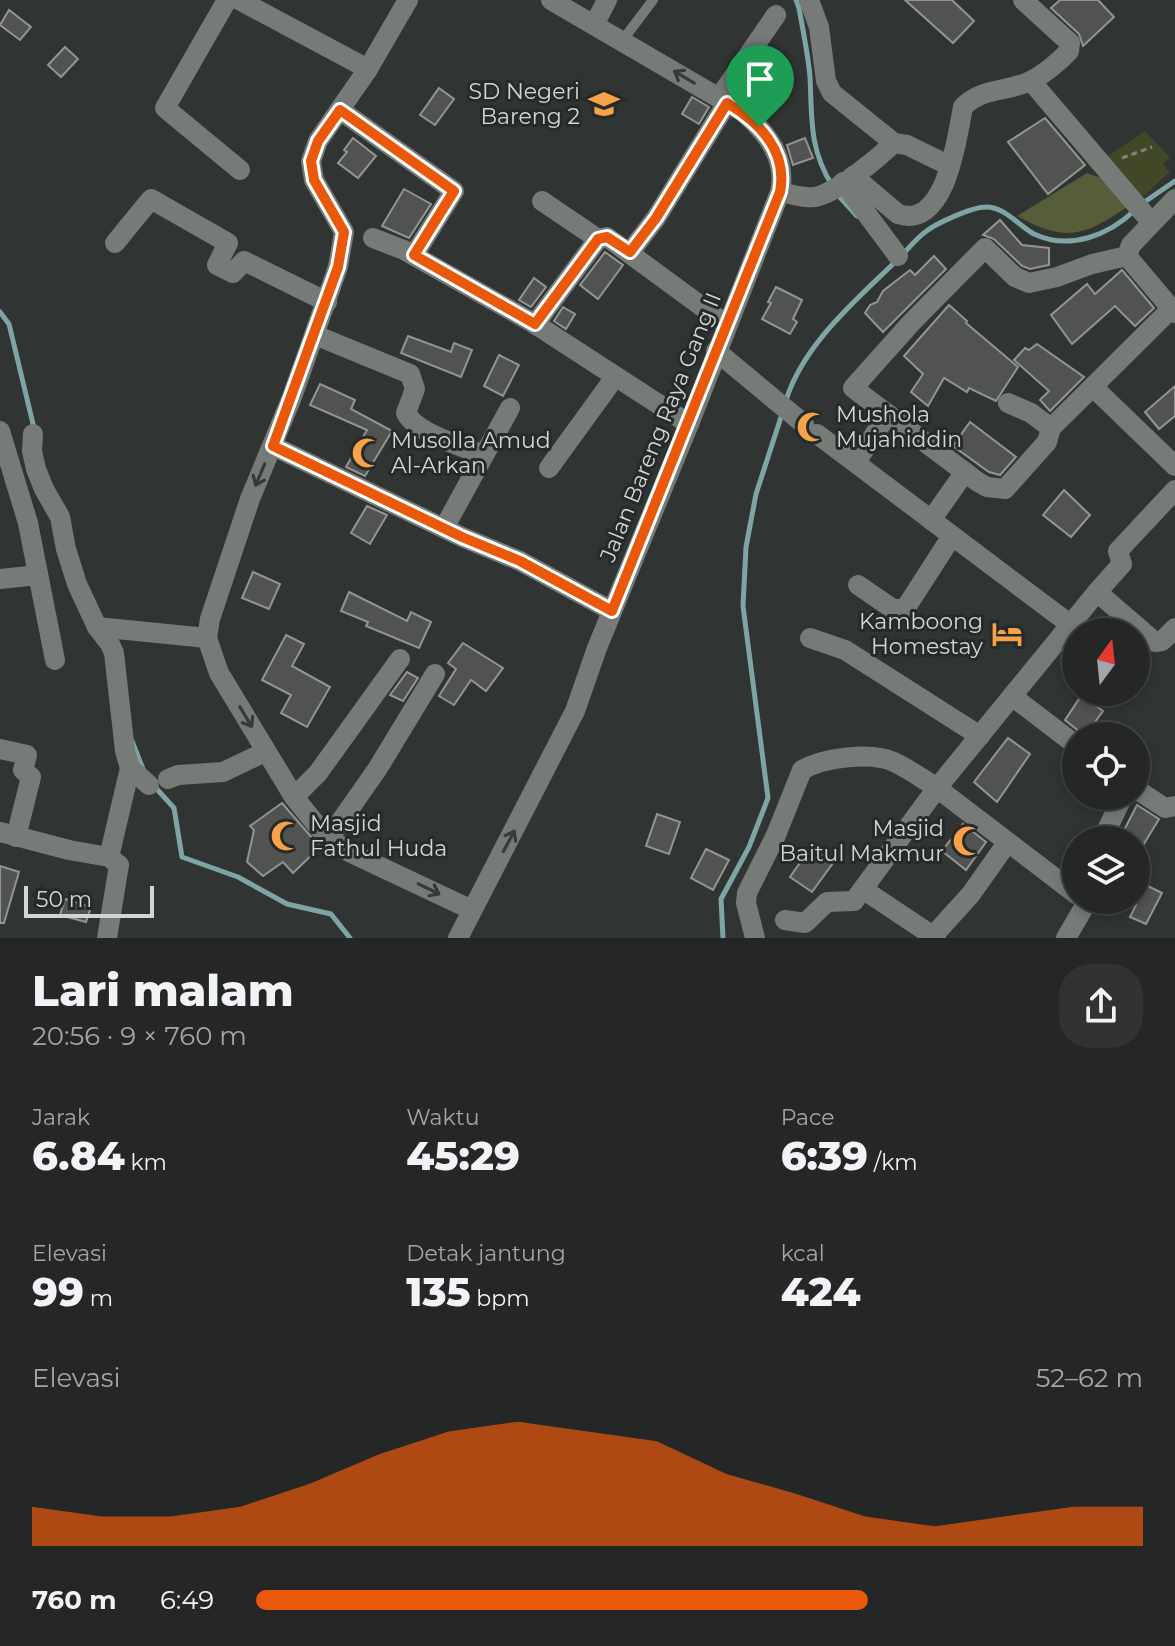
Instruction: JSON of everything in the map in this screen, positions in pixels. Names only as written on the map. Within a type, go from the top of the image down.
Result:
[{"type":"street","points":[[227,0],[165,108],[240,170]]},
{"type":"street","points":[[239,0],[368,69]]},
{"type":"street","points":[[408,0],[368,69],[318,141],[311,161],[314,180],[344,232],[338,267],[232,550],[207,638],[219,673],[265,752],[294,797],[329,838],[349,852],[472,910]]},
{"type":"street","points":[[551,0],[723,100],[760,127],[779,159],[780,192],[807,197],[840,184],[894,143]]},
{"type":"street","points":[[594,25],[607,0]]},
{"type":"street","points":[[809,0],[819,27],[826,81],[832,93],[894,143],[907,145],[950,166]]},
{"type":"street","points":[[840,184],[906,217],[924,213],[932,205],[950,166],[963,107],[990,91],[1031,81],[1068,53],[1071,47],[1030,2]]},
{"type":"street","points":[[630,252],[656,218],[776,15]]},
{"type":"street","points":[[1031,81],[1143,213]]},
{"type":"street","points":[[340,110],[454,191],[414,255]]},
{"type":"street","points":[[840,184],[898,256]]},
{"type":"street","name":"Jalan Bareng Raya Gang II","points":[[458,938],[575,711],[780,192]]},
{"type":"street","points":[[115,243],[151,199],[228,243],[217,265],[233,273],[244,261],[327,302]]},
{"type":"street","points":[[1127,256],[1143,213],[1175,199]]},
{"type":"street","points":[[542,201],[598,239]]},
{"type":"street","points":[[535,324],[598,239],[607,237],[727,325]]},
{"type":"street","points":[[373,238],[414,255],[535,324],[689,424]]},
{"type":"street","points":[[985,248],[1015,277],[1029,283],[1127,256],[1173,311],[1051,428],[1047,442],[1005,489],[987,487],[853,388],[927,305],[985,248]]},
{"type":"street","points":[[315,335],[410,374],[415,389],[406,413],[409,419],[426,431],[484,455]]},
{"type":"street","points":[[716,351],[797,418],[1062,618]]},
{"type":"street","points":[[549,468],[615,377]]},
{"type":"street","points":[[1093,387],[1175,466]]},
{"type":"street","points":[[1008,403],[1031,413],[1051,428]]},
{"type":"street","points":[[444,528],[510,408]]},
{"type":"street","points":[[856,462],[888,414]]},
{"type":"street","points":[[0,431],[28,523],[55,660]]},
{"type":"street","points":[[33,434],[32,451],[36,469],[60,517],[77,584],[114,653],[125,751],[130,768],[109,857]]},
{"type":"street","points":[[273,446],[520,561],[612,611]]},
{"type":"street","points":[[931,520],[965,472]]},
{"type":"street","points":[[1077,618],[1122,564],[1118,551],[1175,490]]},
{"type":"street","points":[[858,585],[893,609],[905,609],[952,536]]},
{"type":"street","points":[[0,579],[38,575]]},
{"type":"street","points":[[1097,592],[1155,642],[1162,641],[1175,628]]},
{"type":"street","points":[[102,626],[207,638]]},
{"type":"street","points":[[785,920],[805,923],[827,902],[854,901],[937,788],[1062,636]]},
{"type":"street","points":[[810,638],[845,650],[980,736]]},
{"type":"street","points":[[294,797],[318,773],[400,659]]},
{"type":"street","points":[[329,838],[378,768],[435,674]]},
{"type":"street","points":[[1013,697],[1062,734]]},
{"type":"street","points":[[0,749],[27,755],[23,770],[31,777],[8,834],[109,857],[119,865],[107,938]]},
{"type":"street","points":[[130,768],[158,782],[178,775],[223,772],[265,752]]},
{"type":"street","points":[[755,938],[746,903],[747,893],[776,835],[802,770],[821,761],[878,757],[891,760],[937,788],[1062,883]]},
{"type":"street","points":[[1150,798],[1165,808],[1175,806]]},
{"type":"street","points":[[864,890],[935,937],[971,894],[1007,843]]},
{"type":"street","points":[[1066,938],[1080,914]]},
{"type":"lane","points":[[622,41],[653,0]]},
{"type":"path","points":[[1105,168],[1123,157],[1152,147]]},
{"type":"green space","points":[[1145,131],[1170,158],[1163,164],[1170,172],[1139,200],[1105,158]]},
{"type":"green space","points":[[1087,173],[1107,180],[1130,205],[1101,223],[1076,232],[1050,230],[1017,216]]},
{"type":"building","points":[[905,0],[952,0],[974,21],[953,43]]},
{"type":"building","points":[[1060,0],[1098,0],[1114,17],[1083,46],[1079,34],[1051,8]]},
{"type":"building","points":[[9,10],[31,27],[20,40],[0,25]]},
{"type":"building","points":[[65,47],[78,59],[61,77],[48,65]]},
{"type":"building","points":[[439,88],[454,99],[435,125],[420,115]]},
{"type":"building","points":[[692,97],[709,107],[699,124],[682,114]]},
{"type":"building","points":[[1045,118],[1085,165],[1048,194],[1008,142]]},
{"type":"building","points":[[353,138],[376,156],[358,178],[338,163]]},
{"type":"building","points":[[805,138],[813,158],[793,165],[787,145]]},
{"type":"building","points":[[404,189],[431,204],[409,238],[382,226]]},
{"type":"building","points":[[1000,220],[1022,245],[1049,248],[1049,265],[1030,269],[1022,266],[994,239],[983,235]]},
{"type":"building","points":[[605,252],[623,265],[598,299],[580,285]]},
{"type":"building","points":[[934,256],[946,269],[883,332],[865,313],[870,305],[910,270],[915,275]]},
{"type":"building","points":[[1122,270],[1154,308],[1135,326],[1115,306],[1072,344],[1051,315],[1087,284],[1095,294]]},
{"type":"building","points":[[534,278],[546,287],[531,307],[519,300]]},
{"type":"building","points":[[776,287],[802,300],[793,319],[797,322],[790,334],[762,319]]},
{"type":"building","points":[[949,305],[1018,367],[996,401],[969,388],[967,392],[944,378],[928,406],[911,392],[923,374],[904,356]]},
{"type":"building","points":[[563,307],[575,314],[566,329],[554,321]]},
{"type":"building","points":[[408,336],[451,352],[454,343],[472,350],[461,377],[401,353]]},
{"type":"building","points":[[1037,344],[1084,377],[1050,411],[1040,400],[1049,391],[1014,360],[1025,348],[1029,350]]},
{"type":"building","points":[[499,355],[519,365],[503,396],[484,386]]},
{"type":"building","points":[[320,384],[355,400],[351,409],[392,431],[365,476],[346,467],[367,430],[310,405]]},
{"type":"building","points":[[1175,386],[1175,416],[1159,429],[1145,412]]},
{"type":"building","points":[[970,422],[1016,457],[1000,475],[989,472],[953,446]]},
{"type":"building","points":[[1064,490],[1090,515],[1071,537],[1043,515]]},
{"type":"building","points":[[367,506],[387,515],[370,544],[351,533]]},
{"type":"building","points":[[253,572],[280,584],[269,609],[242,598]]},
{"type":"building","points":[[349,592],[407,621],[411,612],[431,622],[419,648],[366,626],[368,622],[341,611]]},
{"type":"building","points":[[286,635],[304,644],[292,666],[330,687],[307,727],[281,713],[291,695],[262,680]]},
{"type":"building","points":[[463,643],[503,668],[486,691],[471,680],[454,705],[439,696],[456,669],[448,663]]},
{"type":"building","points":[[407,672],[418,678],[403,701],[390,695]]},
{"type":"building","points":[[1074,706],[1096,706],[1103,711],[1095,722],[1065,720]]},
{"type":"building","points":[[1008,738],[1030,754],[997,802],[974,782]]},
{"type":"building","name":"Masjid Fathul Huda","points":[[282,803],[320,847],[293,873],[283,862],[263,876],[247,862],[254,830],[250,826]]},
{"type":"building","points":[[1134,810],[1145,810],[1159,819],[1150,834],[1150,826],[1126,826]]},
{"type":"building","points":[[657,814],[680,822],[669,854],[646,846]]},
{"type":"building","name":"Masjid Baitul Makmur","points":[[963,824],[986,842],[966,870],[942,851]]},
{"type":"building","points":[[811,847],[833,863],[812,892],[790,877]]},
{"type":"building","points":[[706,849],[729,860],[713,890],[691,878]]},
{"type":"building","points":[[0,866],[19,872],[4,923],[0,923]]},
{"type":"building","points":[[1150,887],[1162,893],[1146,924],[1130,917],[1132,914],[1150,914]]},
{"type":"building","points":[[65,899],[91,907],[86,922],[60,915]]},
{"type":"waterway","points":[[796,0],[808,60],[815,146],[832,185]]},
{"type":"waterway","points":[[1143,203],[1175,181]]},
{"type":"waterway","points":[[837,194],[857,216]]},
{"type":"waterway","points":[[902,255],[929,229],[980,208],[999,210],[1034,234],[1061,241],[1101,233],[1135,210]]},
{"type":"waterway","points":[[786,400],[805,360],[818,342],[847,308],[895,262]]},
{"type":"waterway","points":[[0,312],[9,324],[34,428]]},
{"type":"waterway","points":[[723,938],[721,899],[749,847],[768,798],[743,606],[746,547],[756,494],[782,414]]},
{"type":"waterway","points":[[132,741],[143,769]]},
{"type":"waterway","points":[[155,787],[174,808],[182,857],[238,877],[287,904],[331,914],[350,938]]},
{"type":"place","name":"SD Negeri Bareng 2","points":[[604,104]]},
{"type":"place","name":"Mushola Mujahiddin","points":[[812,427]]},
{"type":"place","name":"Musolla Amud Al-Arkan","points":[[367,453]]},
{"type":"place","name":"Kamboong Homestay","points":[[1007,634]]},
{"type":"place","name":"Masjid Fathul Huda","points":[[286,836]]},
{"type":"place","name":"Masjid Baitul Makmur","points":[[968,841]]},
{"type":"route","points":[[727,103],[760,127],[779,159],[780,192],[612,611],[520,561],[462,537],[273,446],[327,302],[344,239],[344,232],[314,180],[311,161],[318,141],[340,110],[454,191],[414,255],[535,324],[598,239],[607,237],[630,252],[656,218],[727,103]]}]
